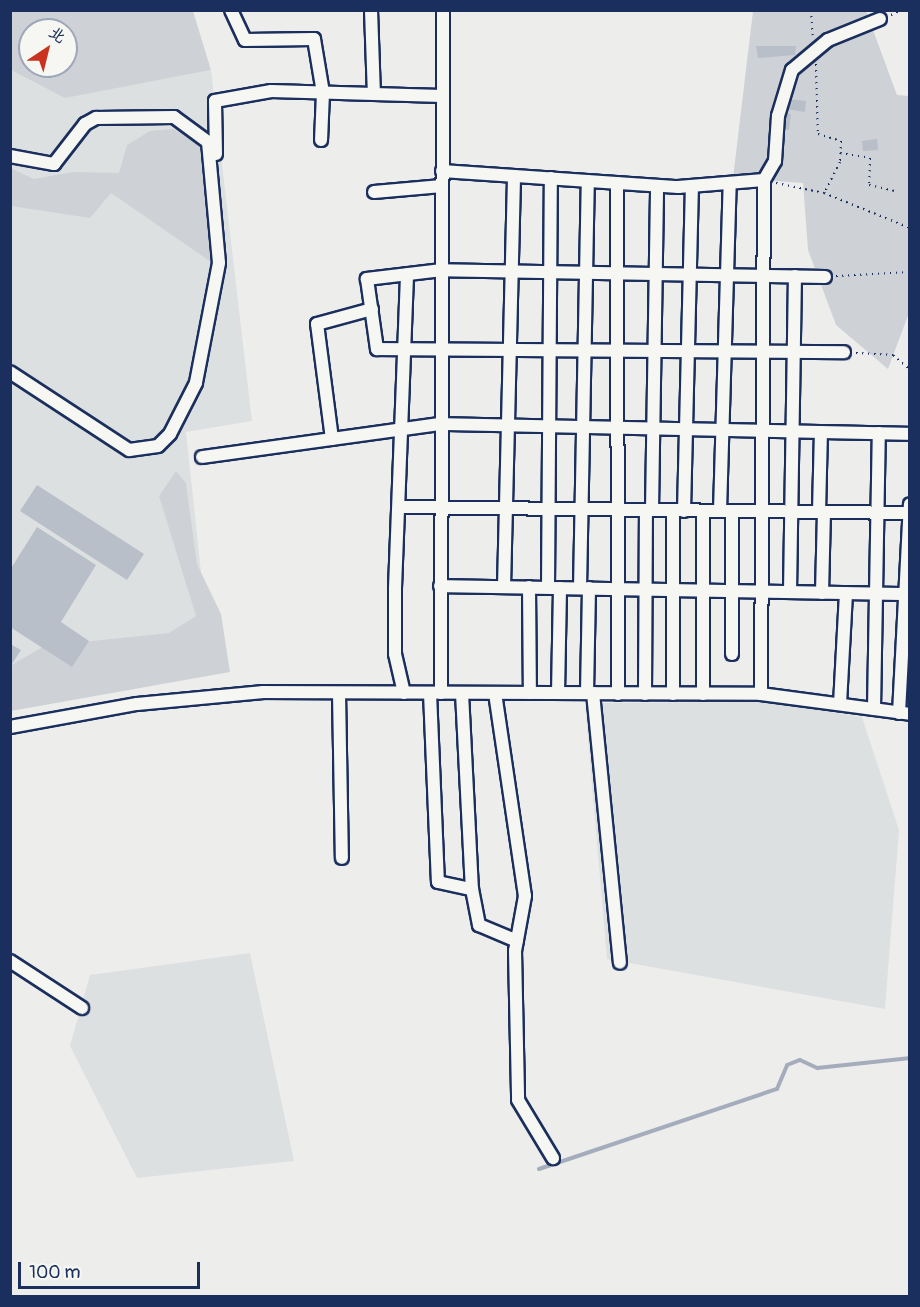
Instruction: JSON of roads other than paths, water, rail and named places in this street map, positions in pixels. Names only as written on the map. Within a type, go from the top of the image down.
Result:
[{"type":"street","points":[[231,10],[245,40],[315,39],[323,93],[321,140]]},
{"type":"street","points":[[371,10],[374,94]]},
{"type":"street","points":[[443,10],[441,509],[435,693],[438,882],[472,889]]},
{"type":"street","points":[[761,694],[764,180],[775,161],[778,116],[792,70],[828,40],[880,19]]},
{"type":"street","points":[[216,166],[215,101],[271,91],[442,96]]},
{"type":"street","points":[[10,156],[54,164],[85,124],[96,118],[174,117],[208,142],[219,263],[196,383],[179,420],[158,446],[129,450],[10,372]]},
{"type":"street","points":[[442,171],[657,186],[692,186],[764,180]]},
{"type":"street","points":[[504,587],[514,176]]},
{"type":"street","points":[[551,178],[548,510],[558,693]]},
{"type":"street","points":[[588,181],[581,510],[590,693],[620,963]]},
{"type":"street","points":[[618,183],[620,427],[618,694]]},
{"type":"street","points":[[730,183],[725,275],[723,430],[732,654]]},
{"type":"street","points":[[374,192],[442,186]]},
{"type":"street","points":[[645,694],[645,589],[652,428],[657,186]]},
{"type":"street","points":[[673,694],[673,590],[686,429],[692,186]]},
{"type":"street","points":[[825,277],[442,270],[367,279],[377,349],[441,352],[844,352]]},
{"type":"street","points":[[404,693],[394,654],[407,274]]},
{"type":"street","points":[[790,592],[795,276]]},
{"type":"street","points":[[332,439],[317,324],[372,309]]},
{"type":"street","points":[[202,457],[441,424],[909,434]]},
{"type":"street","points":[[821,432],[822,593]]},
{"type":"street","points":[[874,709],[879,433]]},
{"type":"street","points":[[10,727],[136,704],[263,692],[761,694],[904,713],[909,504]]},
{"type":"street","points":[[399,507],[909,513]]},
{"type":"street","points":[[703,511],[703,694]]},
{"type":"street","points":[[440,586],[907,594]]},
{"type":"street","points":[[529,587],[530,693]]},
{"type":"street","points":[[840,704],[846,593]]},
{"type":"street","points":[[339,693],[342,858]]},
{"type":"street","points":[[462,693],[472,889],[479,926],[517,941]]},
{"type":"street","points":[[495,693],[525,896],[517,941],[518,1100],[553,1158]]},
{"type":"street","points":[[10,961],[82,1008]]},
{"type":"waterway","points":[[539,1169],[777,1089],[787,1065],[800,1060],[817,1068],[910,1058]]}]
